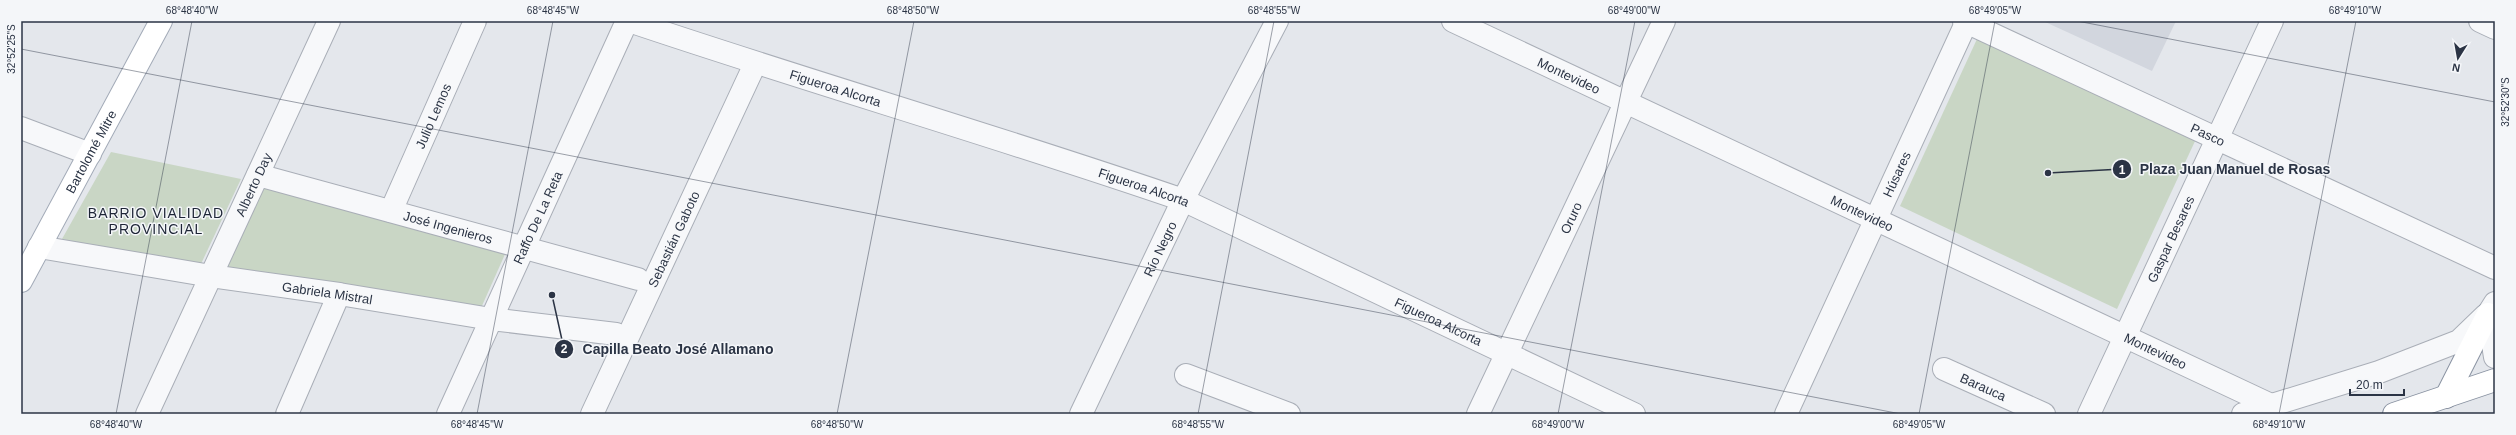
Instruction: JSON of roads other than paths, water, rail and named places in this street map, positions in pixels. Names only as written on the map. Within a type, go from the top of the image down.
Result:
[{"type":"main road","name":"Bartolomé Mitre","points":[[22,277],[161,21]]},
{"type":"main road","points":[[2446,396],[2493,309]]},
{"type":"main road","points":[[2394,414],[2495,380]]},
{"type":"street","name":"Alberto Day","points":[[147,414],[329,21]]},
{"type":"street","name":"Julio Lemos","points":[[391,211],[475,21]]},
{"type":"street","name":"Figueroa Alcorta","points":[[628,21],[755,64],[1106,173],[1183,200],[1506,355],[1634,414]]},
{"type":"street","name":"Raffo De La Reta","points":[[448,414],[628,21]]},
{"type":"street","name":"Río Negro","points":[[1080,414],[1183,200],[1277,21]]},
{"type":"street","name":"Montevideo","points":[[1453,21],[2271,405]]},
{"type":"street","name":"Oruro","points":[[1478,414],[1664,21]]},
{"type":"street","name":"Pasco","points":[[1966,21],[2495,268]]},
{"type":"street","name":"Húsares","points":[[1786,414],[1966,21]]},
{"type":"street","name":"Gaspar Besares","points":[[2089,414],[2124,335],[2272,21]]},
{"type":"street","points":[[2480,21],[2495,28]]},
{"type":"street","name":"Sebastián Gaboto","points":[[592,414],[755,64]]},
{"type":"street","points":[[21,128],[90,154]]},
{"type":"street","name":"José Ingenieros","points":[[258,176],[638,279]]},
{"type":"street","name":"Gabriela Mistral","points":[[39,247],[211,276],[339,294],[492,319],[616,334]]},
{"type":"street","points":[[287,414],[339,294]]},
{"type":"street","points":[[2493,309],[2495,357]]},
{"type":"street","points":[[2243,414],[2379,372],[2459,341],[2493,309]]},
{"type":"street","name":"Barauca","points":[[1944,369],[2044,414]]},
{"type":"street","points":[[1186,375],[1289,414]]},
{"type":"place","name":"Plaza Juan Manuel de Rosas","points":[[2048,173]]},
{"type":"place","name":"Capilla Beato José Allamano","points":[[552,295]]},
{"type":"district","name":"BARRIO VIALIDAD PROVINCIAL","points":[[156,222]]}]
